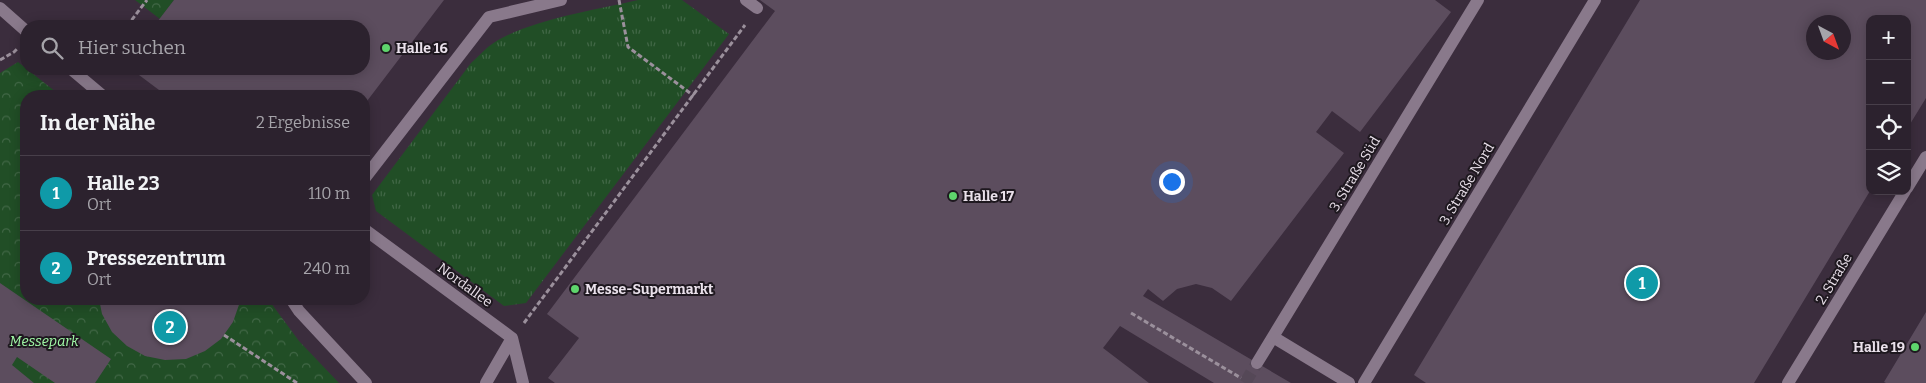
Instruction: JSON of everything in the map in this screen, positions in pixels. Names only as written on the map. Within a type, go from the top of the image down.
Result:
[{"type":"lane","points":[[370,171],[490,17],[561,0]]},
{"type":"lane","points":[[746,0],[757,8]]},
{"type":"lane","name":"3. Straße Süd","points":[[1257,363],[1478,0]]},
{"type":"lane","name":"3. Straße Nord","points":[[1364,383],[1595,0]]},
{"type":"lane","points":[[0,8],[20,26]]},
{"type":"lane","points":[[78,75],[96,90]]},
{"type":"lane","points":[[1911,181],[1926,157]]},
{"type":"lane","name":"2. Straße","points":[[1788,383],[1903,195]]},
{"type":"lane","name":"Nordallee","points":[[370,233],[512,338]]},
{"type":"lane","points":[[296,305],[366,383]]},
{"type":"lane","points":[[1273,337],[1349,383]]},
{"type":"lane","points":[[486,383],[512,338]]},
{"type":"lane","points":[[512,338],[522,383]]},
{"type":"path","points":[[132,20],[147,0]]},
{"type":"path","points":[[620,0],[628,47],[694,96]]},
{"type":"path","points":[[512,338],[694,96],[757,8]]},
{"type":"path","points":[[0,60],[14,52]]},
{"type":"path","points":[[1131,313],[1241,378]]},
{"type":"path","points":[[224,335],[297,383]]},
{"type":"green space","points":[[135,0],[174,0],[160,19]]},
{"type":"green space","points":[[638,0],[682,0],[729,34],[526,303],[504,306],[376,211],[372,195],[471,63],[488,47],[519,30],[539,23]]},
{"type":"green space","name":"Messepark","points":[[18,62],[20,64],[20,75],[34,75],[53,90],[20,90],[20,305],[272,305],[299,341],[339,383],[0,383],[0,73]]},
{"type":"building","name":"Halle 16","points":[[174,0],[444,0],[370,97],[370,90],[159,90],[139,75],[370,75],[370,20],[159,20]]},
{"type":"building","name":"Halle 17","points":[[760,0],[1435,0],[1451,12],[1360,132],[1332,111],[1316,132],[1344,153],[1231,301],[1212,288],[1196,284],[1177,289],[1163,301],[1148,289],[1143,296],[1291,383],[1214,383],[1120,326],[1103,348],[1149,383],[555,383],[548,378],[579,338],[547,314],[775,11]]},
{"type":"building","points":[[1640,0],[1926,0],[1926,98],[1911,122],[1911,15],[1866,15],[1866,195],[1868,195],[1754,383],[1426,383],[1414,375]]},
{"type":"building","points":[[0,283],[20,297],[20,305],[32,305],[111,359],[95,383],[55,383],[17,357],[12,365],[34,383],[0,383]]},
{"type":"building","points":[[100,305],[239,305],[233,322],[221,339],[205,351],[186,359],[165,360],[145,356],[127,346],[112,332],[102,314]]},
{"type":"building","name":"Halle 19","points":[[1926,312],[1926,383],[1884,382]]},
{"type":"tunnel","points":[[1245,383],[1257,363]]},
{"type":"place","name":"Halle 16","points":[[386,48]]},
{"type":"place","name":"Halle 17","points":[[953,196]]},
{"type":"place","name":"Halle 23","points":[[1642,283]]},
{"type":"place","name":"Messe-Supermarkt","points":[[575,289]]},
{"type":"place","name":"Pressezentrum","points":[[170,327]]},
{"type":"place","name":"Halle 19","points":[[1915,347]]}]
